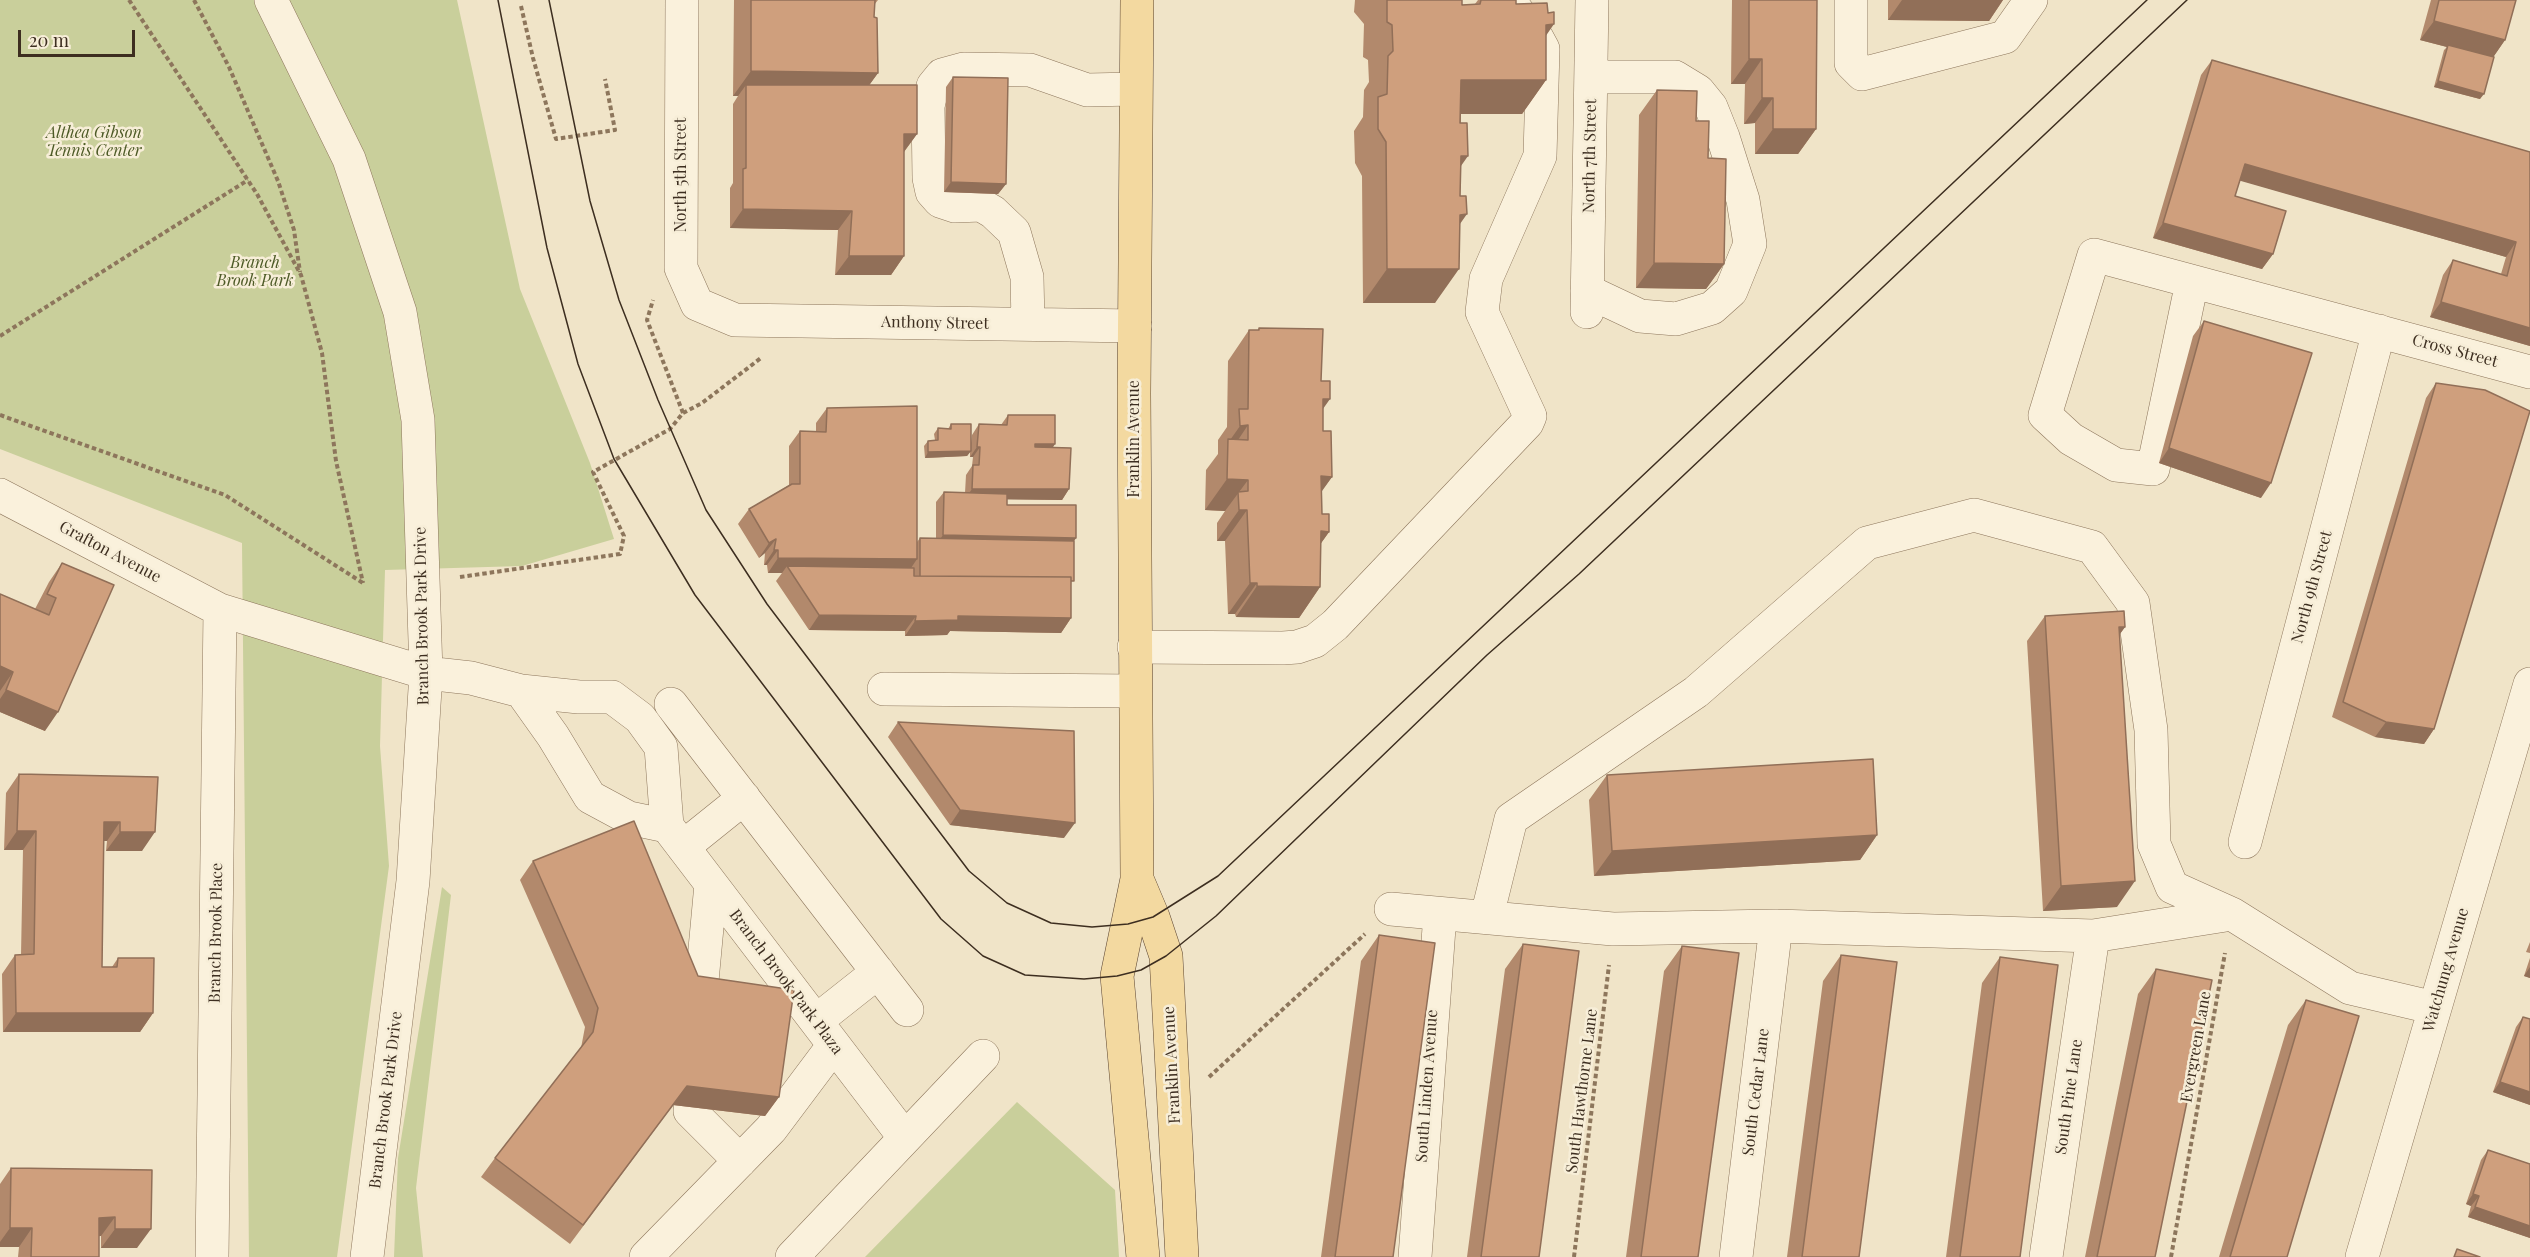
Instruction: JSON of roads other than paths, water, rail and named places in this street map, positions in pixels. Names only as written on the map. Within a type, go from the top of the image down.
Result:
[{"type":"main road","name":"Franklin Avenue","points":[[1137,0],[1134,647],[1137,879],[1117,976],[1143,1257]]},
{"type":"main road","name":"Franklin Avenue","points":[[1137,879],[1166,956],[1182,1257]]},
{"type":"street","name":"Branch Brook Park Drive","points":[[271,0],[349,159],[400,312],[418,420],[426,673],[413,881],[367,1257]]},
{"type":"street","name":"North 5th Street","points":[[682,0],[681,268],[697,304],[735,320]]},
{"type":"street","points":[[1134,647],[1283,648],[1297,647],[1315,641],[1335,625],[1527,423],[1530,416],[1482,312],[1486,279],[1540,156],[1543,50],[1509,0]]},
{"type":"street","name":"North 7th Street","points":[[1591,77],[1675,77],[1698,91],[1711,107],[1743,200],[1750,244],[1731,291],[1712,308],[1676,319],[1640,316],[1587,302],[1592,0]]},
{"type":"street","points":[[1851,0],[1851,63],[1862,74],[2005,37],[2031,0]]},
{"type":"street","points":[[1028,324],[1027,276],[1014,231],[993,212],[981,205],[955,206],[940,201],[932,192],[929,178],[928,106],[933,86],[942,75],[964,69],[1010,69],[1030,70],[1086,90],[1135,89]]},
{"type":"street","name":"Cross Street","points":[[2192,282],[2153,469],[2116,465],[2071,439],[2045,415],[2094,255],[2530,372]]},
{"type":"street","name":"Anthony Street","points":[[735,320],[1135,326]]},
{"type":"street","name":"North 9th Street","points":[[2245,842],[2379,332]]},
{"type":"street","name":"Grafton Avenue","points":[[0,495],[220,610],[426,673]]},
{"type":"street","points":[[1486,916],[1511,819],[1696,692],[1867,543],[1974,515],[2092,547],[2133,603],[2151,730],[2154,844],[2172,888],[2232,914],[2350,988],[2435,1008]]},
{"type":"street","name":"Branch Brook Place","points":[[212,1257],[220,610]]},
{"type":"street","points":[[426,673],[471,678],[521,691],[579,697],[612,697],[640,717],[661,747],[675,837]]},
{"type":"street","name":"Watchung Avenue","points":[[2362,1257],[2530,684]]},
{"type":"street","points":[[884,689],[1135,691]]},
{"type":"street","points":[[521,691],[553,736],[590,797],[629,819],[675,837]]},
{"type":"street","points":[[671,704],[908,1010]]},
{"type":"street","points":[[675,837],[744,798]]},
{"type":"street","name":"Branch Brook Park Plaza","points":[[675,837],[905,1138]]},
{"type":"street","points":[[711,884],[690,1111],[740,1161]]},
{"type":"street","points":[[1391,909],[1613,928],[1776,926],[2093,936],[2232,914]]},
{"type":"street","name":"South Linden Avenue","points":[[1415,1257],[1440,914]]},
{"type":"street","name":"South Cedar Lane","points":[[1736,1257],[1776,926]]},
{"type":"street","name":"South Pine Lane","points":[[2046,1257],[2093,936]]},
{"type":"street","points":[[646,1257],[771,1129],[825,1033],[878,972]]},
{"type":"street","points":[[792,1257],[983,1056]]},
{"type":"tram line","points":[[498,0],[547,248],[578,364],[614,459],[695,595],[941,919],[983,956],[1025,975],[1084,979],[1117,976],[1141,970],[1166,956],[1216,916],[1487,655],[1579,574],[2187,0]]},
{"type":"tram line","points":[[549,0],[590,201],[619,300],[658,400],[706,510],[767,604],[969,871],[1007,903],[1051,923],[1092,927],[1128,924],[1153,917],[1218,876],[2147,0]]},
{"type":"park label","name":"Althea Gibson Tennis Center","points":[[94,142]]},
{"type":"park label","name":"Branch Brook Park","points":[[255,272]]}]
